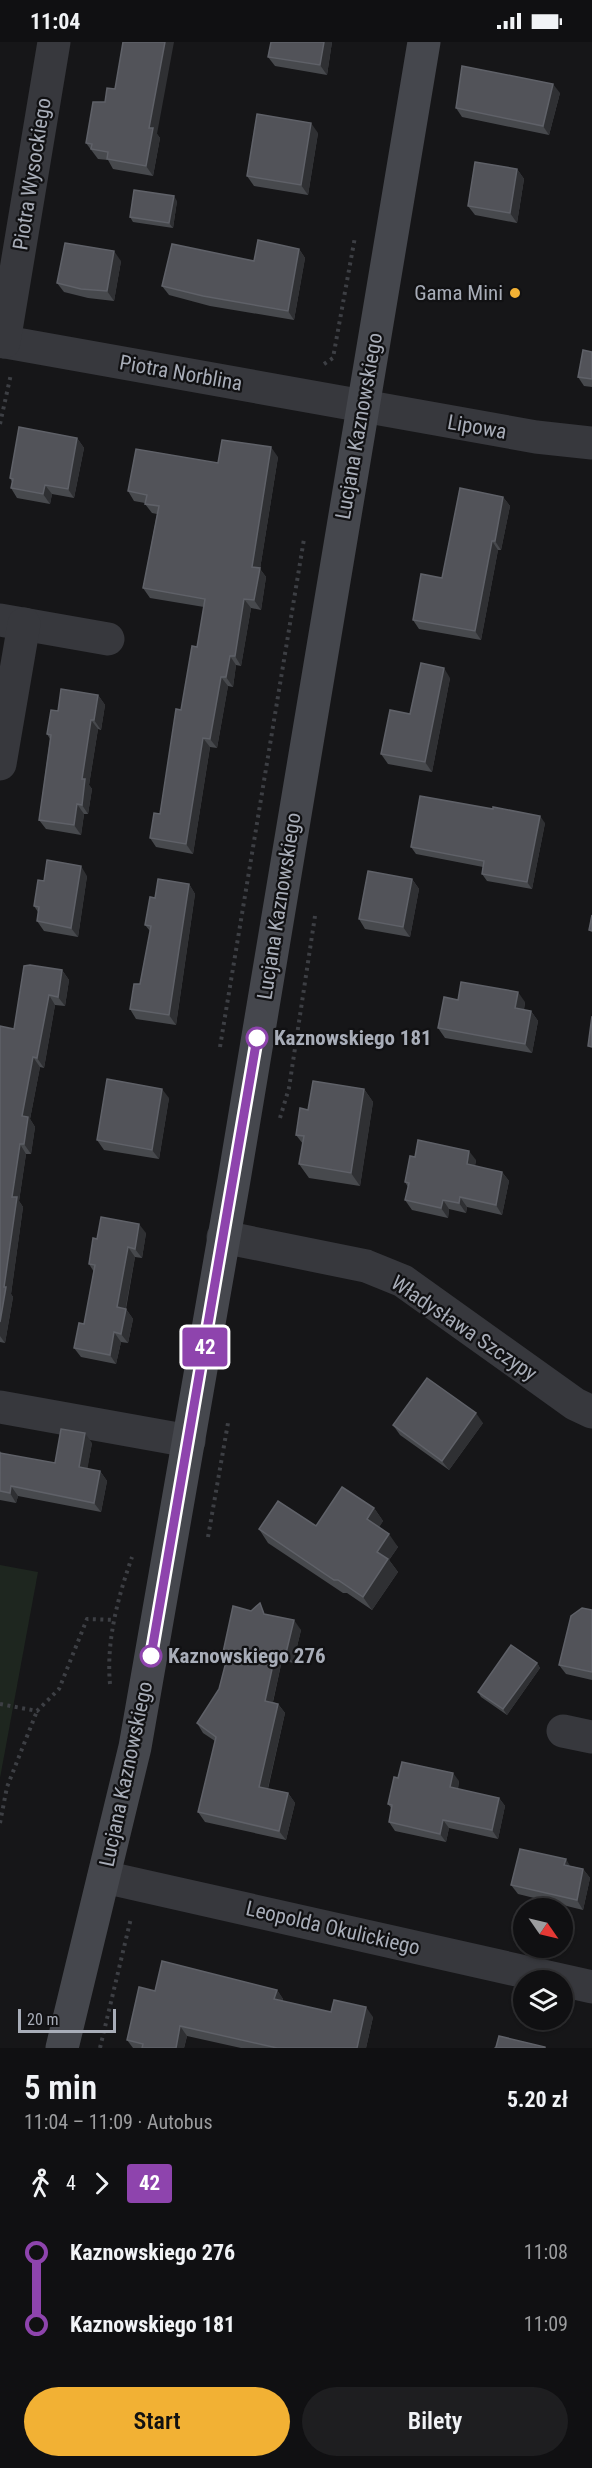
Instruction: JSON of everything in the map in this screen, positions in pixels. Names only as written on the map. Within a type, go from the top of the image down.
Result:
[{"type":"street","name":"Piotra Wysockiego","points":[[5,350],[54,42]]},
{"type":"street","name":"Lucjana Kaznowskiego","points":[[62,2048],[135,1747],[189,1441],[424,42]]},
{"type":"street","name":"Piotra Norblina","points":[[5,350],[363,406]]},
{"type":"street","name":"Lipowa","points":[[363,406],[536,437],[592,443]]},
{"type":"street","points":[[0,764],[12,622],[108,639]]},
{"type":"street","name":"Władysława Szczypy","points":[[223,1237],[366,1266],[403,1281],[575,1404],[592,1412]]},
{"type":"street","points":[[0,1407],[189,1441]]},
{"type":"street","name":"Leopolda Okulickiego","points":[[104,1877],[592,1987]]},
{"type":"path","points":[[324,365],[333,358],[356,230]]},
{"type":"path","points":[[0,424],[5,350]]},
{"type":"path","points":[[219,1052],[306,533]]},
{"type":"path","points":[[277,1129],[289,1088],[316,909]]},
{"type":"path","points":[[207,1541],[230,1414]]},
{"type":"path","points":[[111,1688],[108,1665],[118,1597],[133,1555]]},
{"type":"path","points":[[0,1823],[7,1787],[36,1711],[59,1689],[87,1619],[115,1620]]},
{"type":"path","points":[[0,1704],[36,1711]]},
{"type":"path","points":[[100,2048],[132,1916]]},
{"type":"shaded area","points":[[0,1565],[38,1572],[0,1778]]},
{"type":"building","points":[[123,42],[165,42],[149,128],[153,128],[146,166],[107,159],[108,152],[91,149],[92,144],[86,143],[93,102],[105,102],[107,88],[115,89]]},
{"type":"building","points":[[271,42],[324,42],[320,65],[268,57]]},
{"type":"building","points":[[462,66],[553,84],[543,126],[456,108]]},
{"type":"building","points":[[257,114],[311,123],[301,185],[247,176]]},
{"type":"building","points":[[475,162],[517,169],[510,213],[468,206]]},
{"type":"building","points":[[134,190],[174,196],[169,223],[130,217]]},
{"type":"building","points":[[258,240],[299,249],[288,311],[203,296],[162,286],[172,244],[254,261]]},
{"type":"building","points":[[65,243],[114,251],[107,291],[81,289],[57,283]]},
{"type":"building","points":[[583,350],[592,352],[592,379],[578,377]]},
{"type":"building","points":[[19,427],[77,438],[68,489],[45,485],[43,494],[11,488],[13,479],[10,478]]},
{"type":"building","points":[[222,440],[271,447],[252,567],[260,568],[254,600],[244,599],[235,656],[230,656],[226,677],[221,677],[210,739],[203,738],[186,844],[150,838],[154,813],[160,814],[176,709],[181,710],[192,646],[197,647],[205,599],[143,588],[159,506],[145,504],[147,495],[128,491],[136,449],[218,463]]},
{"type":"building","points":[[460,488],[503,497],[475,631],[413,620],[421,574],[442,578]]},
{"type":"building","points":[[421,663],[444,668],[425,762],[381,754],[390,710],[410,714]]},
{"type":"building","points":[[61,689],[98,695],[94,720],[91,720],[82,779],[85,779],[82,805],[77,804],[74,825],[39,820],[51,735],[47,734],[51,710],[58,711]]},
{"type":"building","points":[[420,796],[540,816],[527,882],[482,874],[484,861],[411,847]]},
{"type":"building","points":[[47,860],[81,866],[71,928],[37,921],[39,907],[34,906],[38,880],[44,881]]},
{"type":"building","points":[[368,871],[412,879],[403,927],[359,919]]},
{"type":"building","points":[[158,879],[189,884],[169,1015],[130,1009],[134,984],[140,984],[151,926],[145,925],[150,897],[155,898]]},
{"type":"building","points":[[592,915],[592,931],[589,930]]},
{"type":"building","points":[[24,966],[62,970],[58,997],[49,995],[37,1058],[33,1057],[22,1116],[28,1117],[24,1144],[20,1144],[12,1197],[17,1197],[0,1322],[0,1026],[14,1029]]},
{"type":"building","points":[[461,982],[518,992],[515,1008],[531,1011],[525,1044],[438,1028],[444,997],[458,1000]]},
{"type":"building","points":[[592,1016],[592,1047],[588,1046]]},
{"type":"building","points":[[107,1079],[162,1089],[152,1150],[97,1140]]},
{"type":"building","points":[[313,1081],[364,1089],[351,1173],[299,1164],[304,1136],[296,1135],[300,1108],[308,1110]]},
{"type":"building","points":[[418,1140],[469,1151],[467,1164],[502,1172],[496,1205],[460,1197],[459,1203],[443,1200],[441,1208],[405,1200],[409,1183],[405,1182],[410,1156],[415,1157]]},
{"type":"building","points":[[101,1217],[139,1224],[135,1249],[128,1247],[117,1307],[126,1309],[121,1334],[114,1332],[110,1355],[74,1348],[79,1323],[84,1324],[95,1265],[89,1264],[93,1238],[97,1239]]},
{"type":"building","points":[[427,1378],[476,1413],[442,1461],[393,1425]]},
{"type":"building","points":[[61,1429],[85,1433],[79,1467],[100,1471],[94,1503],[11,1486],[10,1493],[0,1491],[0,1453],[55,1463]]},
{"type":"building","points":[[342,1487],[374,1508],[367,1519],[389,1534],[377,1552],[388,1559],[363,1597],[259,1529],[278,1501],[316,1526]]},
{"type":"building","points":[[260,1603],[264,1614],[294,1620],[286,1653],[276,1651],[265,1701],[278,1704],[259,1787],[288,1793],[279,1831],[198,1812],[216,1737],[197,1723],[219,1689],[227,1658],[222,1657],[233,1606],[251,1611]]},
{"type":"building","points":[[582,1608],[592,1610],[592,1672],[559,1665],[571,1616]]},
{"type":"building","points":[[511,1645],[537,1663],[503,1709],[478,1692]]},
{"type":"building","points":[[402,1762],[453,1773],[450,1787],[499,1798],[492,1830],[443,1820],[440,1834],[389,1822],[392,1805],[388,1804],[394,1777],[398,1778]]},
{"type":"building","points":[[520,1849],[566,1859],[564,1865],[583,1869],[577,1900],[511,1885]]},
{"type":"building","points":[[162,1961],[277,1990],[274,1999],[331,2012],[334,2000],[366,2007],[357,2048],[277,2048],[180,2026],[176,2048],[142,2048],[143,2044],[127,2040],[139,1987],[155,1991]]},
{"type":"building","points":[[499,2036],[545,2047],[545,2048],[495,2048]]},
{"type":"bus line","name":"42","points":[[151,1656],[257,1038]]},
{"type":"place","name":"Gama Mini","points":[[515,293]]},
{"type":"place","name":"Kaznowskiego 181","points":[[257,1038]]},
{"type":"place","name":"Kaznowskiego 276","points":[[151,1656]]}]
